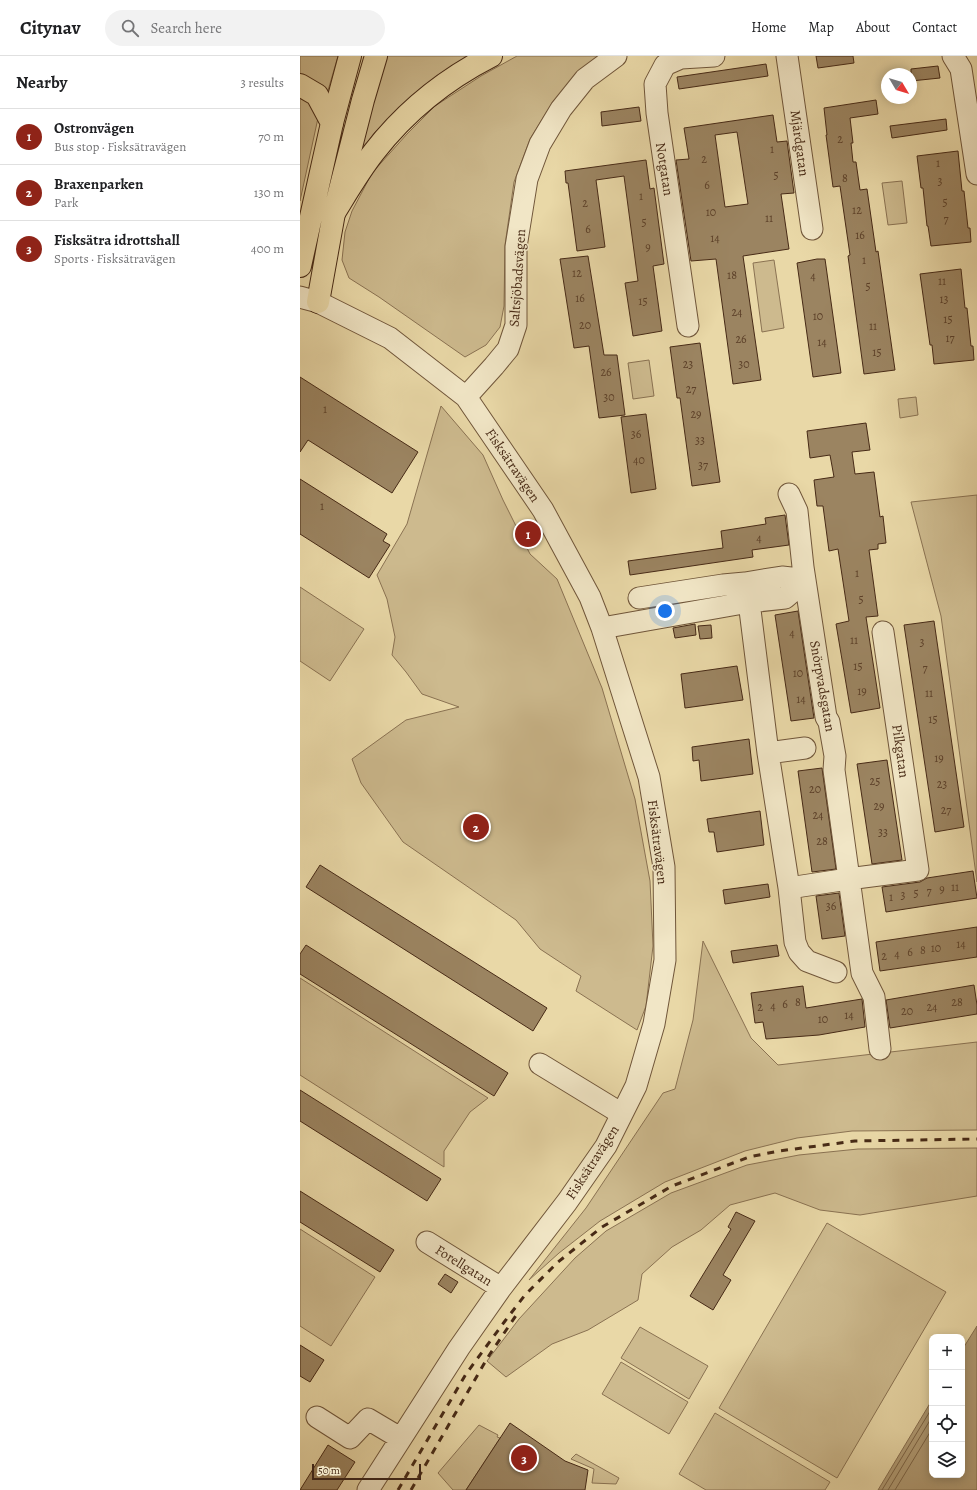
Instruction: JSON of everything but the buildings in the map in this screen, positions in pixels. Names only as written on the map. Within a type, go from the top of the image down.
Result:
[{"type":"main road","points":[[300,266],[332,123],[350,56]]},
{"type":"main road","points":[[309,300],[376,56]]},
{"type":"main road","points":[[334,213],[369,158],[397,125],[426,98],[491,56]]},
{"type":"main road","points":[[300,85],[317,95],[332,123]]},
{"type":"street","name":"Saltsjöbadsvägen","points":[[466,397],[508,349],[516,325],[516,247],[527,179],[540,144],[561,109],[586,79],[616,56]]},
{"type":"street","name":"Notgatan","points":[[688,326],[659,126],[655,84],[664,65],[681,58],[714,56]]},
{"type":"street","name":"Mjärdgatan","points":[[787,56],[812,229]]},
{"type":"street","points":[[953,56],[961,69],[977,174]]},
{"type":"street","name":"Fisksätravägen","points":[[309,300],[390,338],[466,397],[543,510],[590,596],[602,628],[649,777],[664,867],[665,960],[654,1024],[636,1086],[606,1146],[567,1202],[501,1288],[448,1364],[368,1490]]},
{"type":"street","name":"Snörpvadsgatan","points":[[789,494],[796,511],[826,717],[829,722],[835,756],[834,770],[862,973],[874,997],[880,1049]]},
{"type":"street","points":[[639,598],[723,585],[747,593]]},
{"type":"street","points":[[602,628],[747,593]]},
{"type":"street","points":[[747,593],[768,753],[789,888],[795,942],[799,952],[807,961],[836,972]]},
{"type":"street","name":"Pilkgatan","points":[[848,878],[918,870],[883,632]]},
{"type":"street","points":[[768,753],[805,748]]},
{"type":"street","points":[[789,888],[848,878]]},
{"type":"street","points":[[540,1064],[622,1114]]},
{"type":"street","name":"Forellgatan","points":[[427,1242],[501,1288]]},
{"type":"street","points":[[317,1417],[350,1438],[368,1419],[400,1438]]},
{"type":"shaded area","points":[[300,56],[338,56],[327,94],[300,79]]},
{"type":"shaded area","points":[[385,56],[475,56],[398,109],[374,133],[353,164]]},
{"type":"shaded area","points":[[517,56],[597,56],[554,100],[530,139],[514,182],[505,245],[504,306],[500,327],[486,345],[465,357],[349,278],[342,260],[345,232],[352,211],[372,173],[407,134],[435,106],[481,76]]},
{"type":"shaded area","points":[[300,94],[310,103],[318,118],[300,201]]},
{"type":"shaded area","points":[[902,181],[907,223],[888,225],[882,183]]},
{"type":"shaded area","points":[[774,260],[784,328],[762,332],[753,263]]},
{"type":"shaded area","points":[[649,360],[654,396],[633,399],[628,363]]},
{"type":"shaded area","points":[[916,397],[918,415],[900,418],[898,399]]},
{"type":"shaded area","points":[[441,406],[483,455],[503,500],[530,554],[557,579],[602,688],[635,799],[650,881],[653,946],[646,1006],[637,1030],[576,991],[581,976],[540,949],[516,920],[403,842],[361,783],[352,759],[406,720],[459,707],[422,694],[392,655],[395,637],[387,599],[377,575],[407,524]]},
{"type":"shaded area","points":[[977,495],[977,882],[941,616],[911,502]]},
{"type":"shaded area","points":[[300,587],[364,629],[330,681],[300,661]]},
{"type":"shaded area","points":[[703,941],[751,1038],[778,1065],[977,1042],[977,1130],[852,1131],[797,1138],[745,1151],[665,1182],[600,1221],[559,1253],[529,1280],[586,1208],[663,1093],[675,1089],[693,1020]]},
{"type":"shaded area","points":[[300,978],[488,1098],[470,1112],[444,1151],[444,1167],[300,1075]]},
{"type":"shaded area","points":[[977,1148],[977,1196],[860,1215],[820,1210],[775,1193],[730,1205],[701,1230],[672,1247],[642,1274],[638,1300],[588,1330],[552,1344],[506,1377],[487,1361],[519,1319],[575,1258],[606,1231],[671,1193],[747,1165],[799,1155],[858,1149]]},
{"type":"shaded area","points":[[827,1223],[946,1292],[837,1478],[719,1408]]},
{"type":"shaded area","points":[[300,1229],[375,1277],[331,1346],[300,1326]]},
{"type":"shaded area","points":[[640,1327],[708,1366],[689,1399],[621,1358]]},
{"type":"shaded area","points":[[621,1362],[688,1402],[669,1434],[602,1394]]},
{"type":"shaded area","points":[[715,1413],[830,1482],[825,1490],[706,1490],[679,1474]]},
{"type":"shaded area","points":[[479,1425],[498,1435],[497,1437],[500,1438],[466,1490],[453,1490],[438,1473]]},
{"type":"shaded area","points":[[576,1454],[619,1478],[616,1484],[592,1483],[594,1469],[571,1459]]},
{"type":"water","points":[[977,1326],[977,1490],[878,1490],[929,1405],[929,1478],[965,1478],[965,1345]]},
{"type":"railway","points":[[398,1490],[466,1374],[525,1295],[558,1262],[602,1227],[672,1186],[749,1157],[779,1151],[855,1141],[977,1139]]},
{"type":"railway","points":[[411,1490],[488,1357],[517,1314]]},
{"type":"place","name":"Ostronvägen","points":[[528,534]]},
{"type":"place","name":"Braxenparken","points":[[476,827]]},
{"type":"place","name":"Fisksätra idrottshall","points":[[524,1458]]}]
